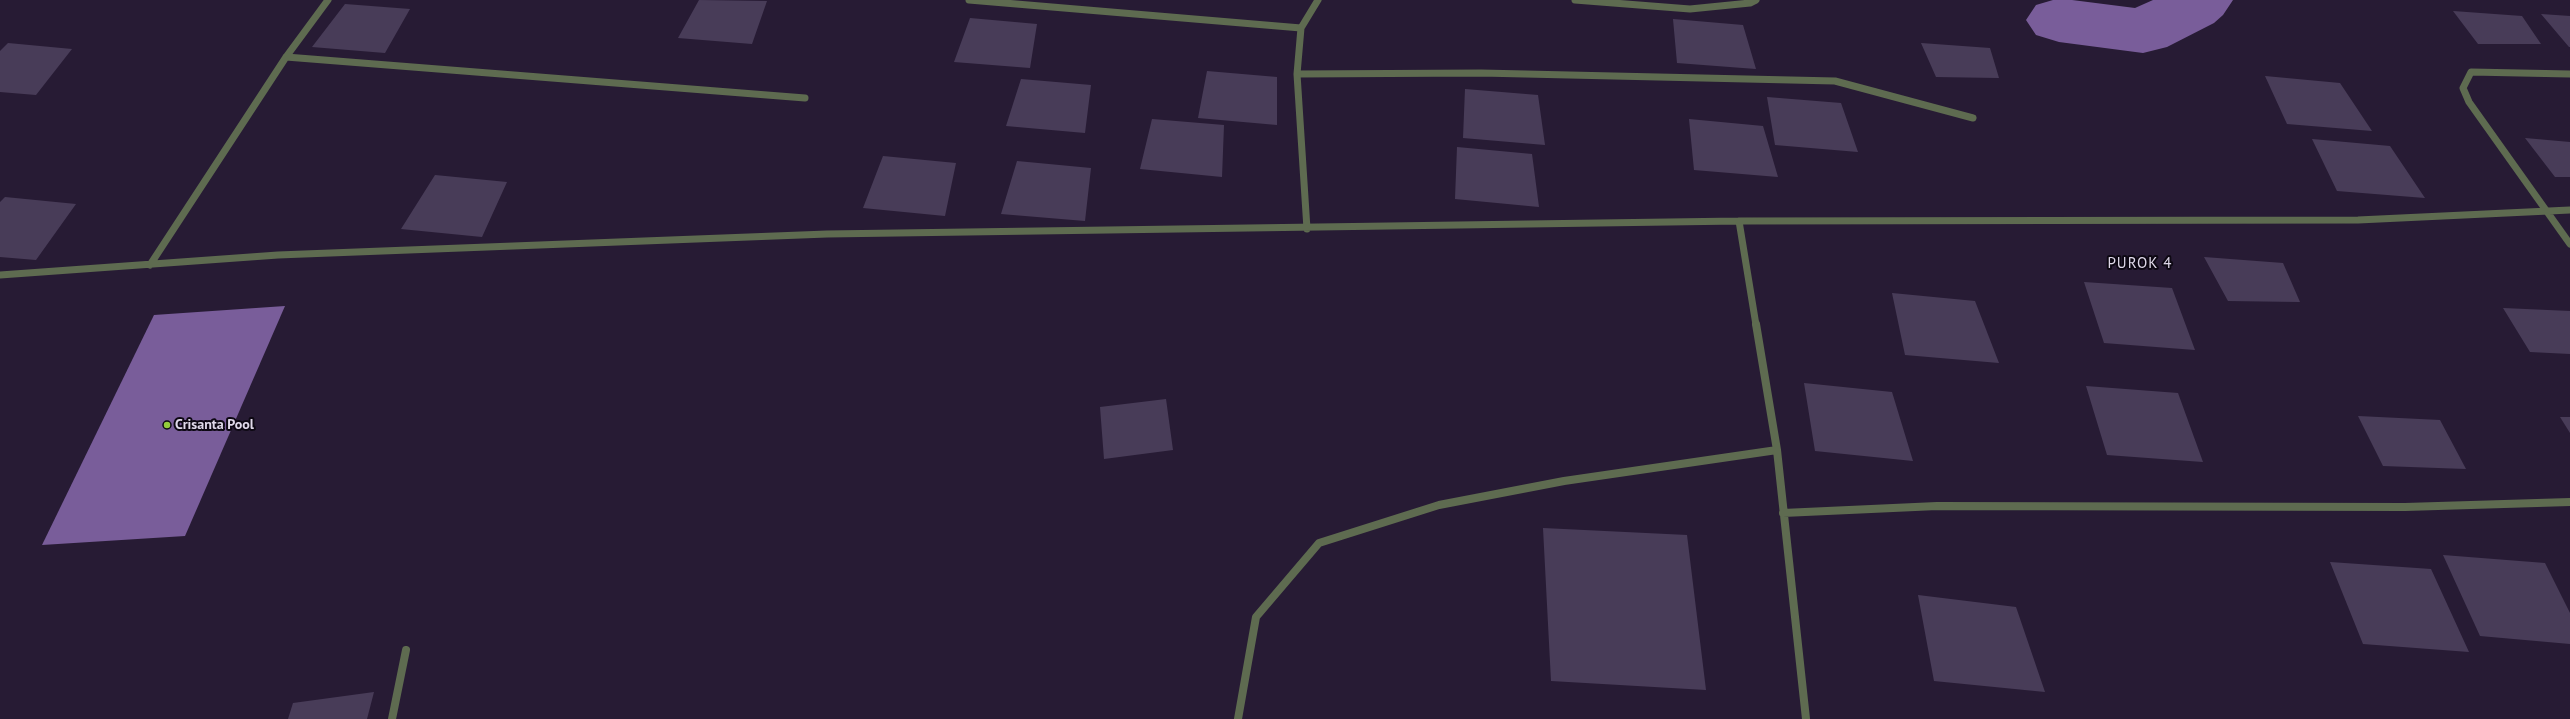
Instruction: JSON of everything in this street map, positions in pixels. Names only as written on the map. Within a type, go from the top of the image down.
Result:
[{"type":"street","points":[[150,265],[286,57],[328,0]]},
{"type":"street","points":[[969,0],[1301,28]]},
{"type":"street","points":[[1307,229],[1297,74],[1301,28],[1318,0]]},
{"type":"street","points":[[1575,0],[1690,9],[1750,3],[1756,0]]},
{"type":"street","points":[[286,57],[806,98]]},
{"type":"street","points":[[2570,74],[2471,72],[2463,88],[2469,102],[2570,244]]},
{"type":"street","points":[[1297,74],[1481,73],[1835,81],[1973,118]]},
{"type":"street","points":[[0,275],[278,255],[827,234],[1307,229],[1739,221],[2358,220],[2546,209],[2570,210]]},
{"type":"street","points":[[1739,221],[1776,450],[1806,719]]},
{"type":"street","points":[[1238,719],[1256,617],[1319,543],[1439,505],[1564,481],[1776,450]]},
{"type":"street","points":[[1782,513],[1937,506],[2405,507],[2570,502]]},
{"type":"street","points":[[392,719],[406,650]]},
{"type":"shaded area","name":"Crisanta Pool","points":[[285,306],[185,536],[42,545],[154,315]]},
{"type":"building","points":[[699,0],[767,1],[752,44],[678,38]]},
{"type":"building","points":[[345,4],[410,9],[385,53],[312,47]]},
{"type":"building","points":[[2453,11],[2522,16],[2541,44],[2478,44]]},
{"type":"building","points":[[2541,14],[2570,16],[2570,47],[2569,47]]},
{"type":"building","points":[[970,18],[1037,24],[1030,68],[954,62]]},
{"type":"building","points":[[1673,19],[1743,25],[1756,69],[1677,63]]},
{"type":"building","points":[[8,43],[72,49],[36,95],[0,92],[0,51]]},
{"type":"building","points":[[1921,43],[1990,48],[1999,78],[1936,77]]},
{"type":"building","points":[[1207,71],[1277,77],[1277,125],[1198,118]]},
{"type":"building","points":[[2265,76],[2340,83],[2372,131],[2287,124]]},
{"type":"building","points":[[1021,79],[1091,85],[1085,133],[1006,126]]},
{"type":"building","points":[[1465,89],[1538,95],[1545,145],[1463,138]]},
{"type":"building","points":[[1767,97],[1841,103],[1858,152],[1775,145]]},
{"type":"building","points":[[1152,119],[1224,125],[1222,177],[1140,169]]},
{"type":"building","points":[[1689,119],[1763,126],[1778,177],[1694,170]]},
{"type":"building","points":[[2525,138],[2570,142],[2570,177],[2555,177]]},
{"type":"building","points":[[2312,139],[2390,146],[2425,198],[2337,191]]},
{"type":"building","points":[[1457,147],[1532,154],[1539,207],[1455,199]]},
{"type":"building","points":[[883,156],[956,163],[945,216],[863,208]]},
{"type":"building","points":[[1017,161],[1091,168],[1085,221],[1001,214]]},
{"type":"building","points":[[435,175],[507,182],[482,237],[401,229]]},
{"type":"building","points":[[5,197],[76,204],[36,260],[0,257],[0,202]]},
{"type":"building","points":[[2204,257],[2283,263],[2300,302],[2228,301]]},
{"type":"building","points":[[2084,282],[2172,288],[2195,350],[2104,343]]},
{"type":"building","points":[[1892,293],[1975,301],[1999,363],[1905,355]]},
{"type":"building","points":[[2503,308],[2570,311],[2570,354],[2530,352]]},
{"type":"building","points":[[1804,383],[1892,392],[1913,461],[1815,451]]},
{"type":"building","points":[[2086,386],[2178,393],[2203,462],[2107,455]]},
{"type":"building","points":[[1166,399],[1173,450],[1104,459],[1100,407]]},
{"type":"building","points":[[2358,416],[2440,420],[2466,469],[2383,466]]},
{"type":"building","points":[[2560,417],[2570,417],[2570,433]]},
{"type":"building","points":[[1543,528],[1687,535],[1706,690],[1551,681]]},
{"type":"building","points":[[2443,555],[2545,563],[2570,613],[2570,644],[2480,636]]},
{"type":"building","points":[[2330,562],[2431,569],[2469,652],[2363,644]]},
{"type":"building","points":[[1918,595],[2016,607],[2045,692],[1934,681]]},
{"type":"building","points":[[374,692],[367,719],[288,719],[293,703]]},
{"type":"waterway","points":[[2059,20],[2143,31],[2191,8],[2200,0]]},
{"type":"place","name":"Crisanta Pool","points":[[167,425]]},
{"type":"district","name":"PUROK 4","points":[[2140,264]]}]
